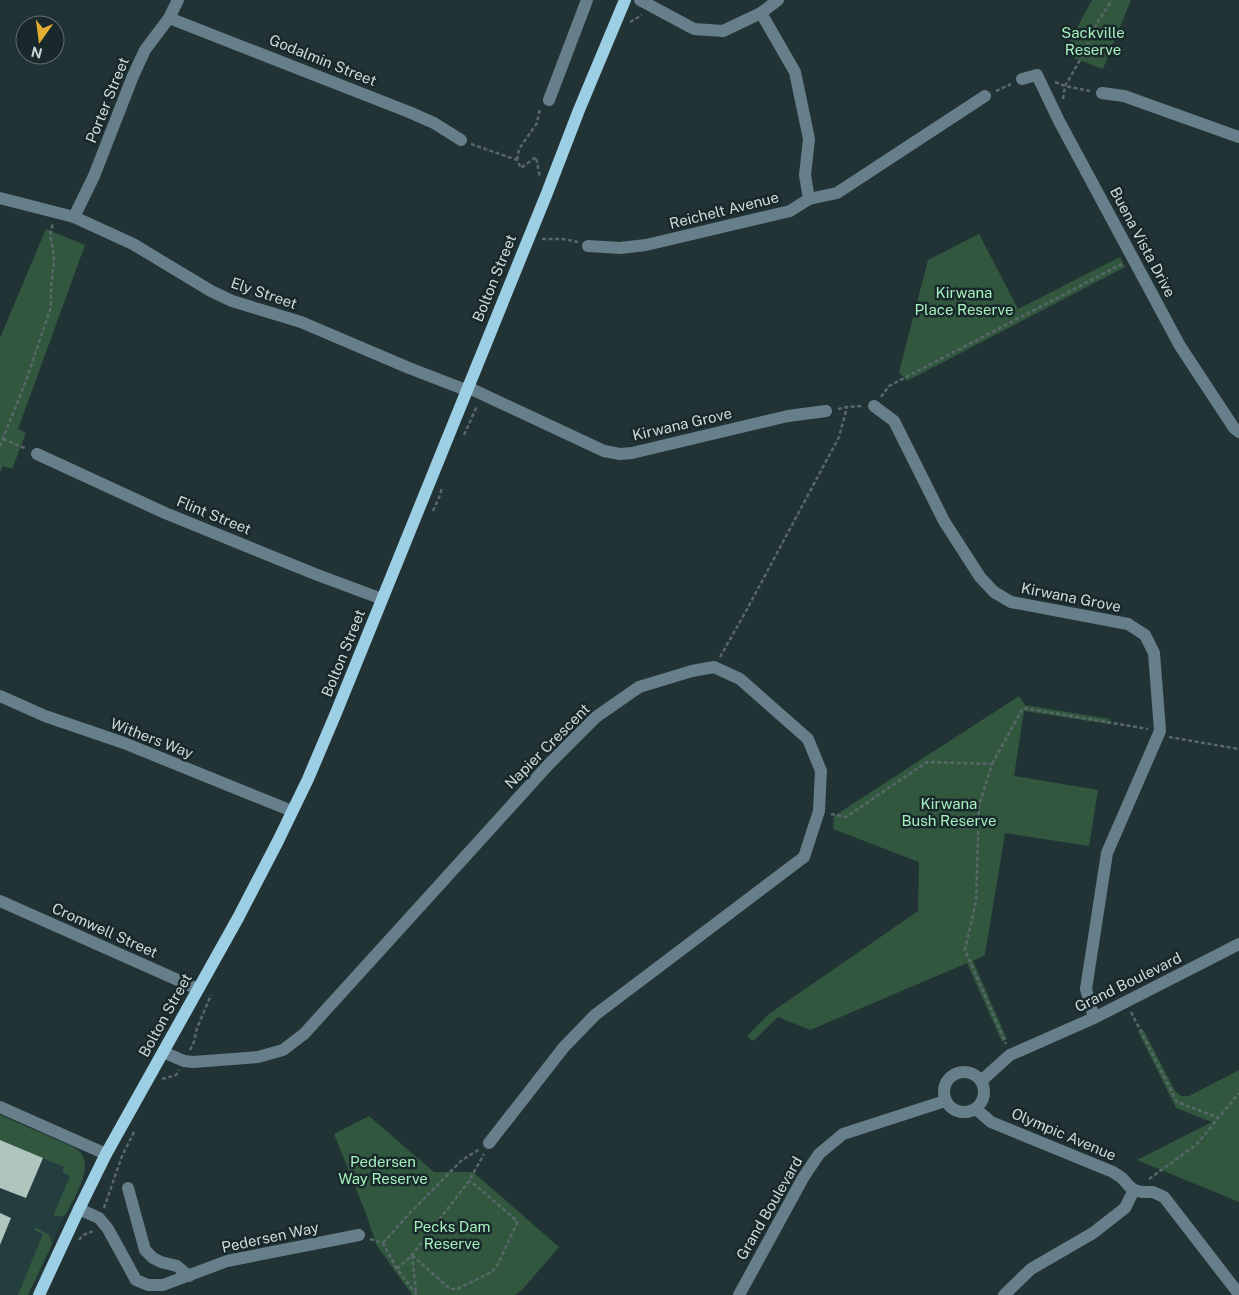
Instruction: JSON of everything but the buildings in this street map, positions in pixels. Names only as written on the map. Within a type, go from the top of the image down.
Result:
[{"type":"main road","name":"Bolton Street","points":[[39,1295],[106,1154],[261,874],[292,811],[336,713],[625,0]]},
{"type":"street","name":"Porter Street","points":[[74,217],[94,176],[133,76],[146,50],[169,18],[178,0]]},
{"type":"street","points":[[549,100],[586,0]]},
{"type":"street","points":[[640,0],[694,29],[723,31],[762,13],[778,0]]},
{"type":"street","points":[[762,13],[795,72],[809,139],[805,175],[809,199]]},
{"type":"street","name":"Godalmin Street","points":[[169,18],[409,112],[434,123],[461,140]]},
{"type":"street","points":[[1022,79],[1037,75]]},
{"type":"street","name":"Buena Vista Drive","points":[[1037,75],[1059,120],[1180,346],[1234,428],[1239,432]]},
{"type":"street","points":[[1102,93],[1124,96],[1239,137]]},
{"type":"street","name":"Reichelt Avenue","points":[[588,246],[620,248],[646,245],[790,211],[809,199],[838,193],[985,96]]},
{"type":"street","name":"Ely Street","points":[[0,198],[74,217],[133,244],[232,301],[301,322],[409,368],[467,388]]},
{"type":"street","name":"Kirwana Grove","points":[[467,388],[604,451],[620,454],[632,453],[788,416],[826,411]]},
{"type":"street","name":"Kirwana Grove","points":[[874,406],[894,421],[944,521],[980,577],[994,592],[1011,602],[1128,624],[1145,634],[1154,653],[1160,731],[1107,853],[1086,989],[1094,1018]]},
{"type":"street","name":"Flint Street","points":[[37,454],[165,513],[382,599]]},
{"type":"street","points":[[489,1144],[564,1047],[595,1015],[804,857],[819,812],[820,771],[808,739],[740,679],[714,667]]},
{"type":"street","name":"Napier Crescent","points":[[163,1052],[184,1061],[193,1062],[258,1057],[282,1050],[304,1034],[543,770],[596,717],[639,687],[692,671],[714,667]]},
{"type":"street","name":"Withers Way","points":[[0,696],[45,716],[124,743],[292,811]]},
{"type":"street","name":"Cromwell Street","points":[[0,901],[198,988]]},
{"type":"street","name":"Grand Boulevard","points":[[981,1081],[1010,1055],[1094,1018],[1239,944]]},
{"type":"street","points":[[964,1072],[974,1074],[981,1081],[985,1091],[983,1101],[976,1109],[965,1113],[954,1110],[945,1101],[946,1081],[954,1074],[964,1072]]},
{"type":"street","name":"Grand Boulevard","points":[[739,1295],[819,1154],[843,1134],[945,1101]]},
{"type":"street","points":[[0,1107],[106,1154]]},
{"type":"street","name":"Olympic Avenue","points":[[976,1109],[991,1122],[1113,1172],[1134,1190]]},
{"type":"street","points":[[128,1188],[145,1250],[153,1258],[177,1266],[189,1276]]},
{"type":"street","points":[[1004,1295],[1031,1269],[1092,1233],[1125,1208],[1134,1190],[1153,1192],[1164,1197],[1239,1294]]},
{"type":"street","name":"Pedersen Way","points":[[79,1208],[99,1218],[111,1235],[136,1280],[148,1285],[163,1285],[227,1261],[359,1235]]},
{"type":"path","points":[[1059,120],[1065,86],[1080,60],[1097,23],[1112,0]]},
{"type":"path","points":[[1037,75],[1065,86],[1102,93]]},
{"type":"path","points":[[985,96],[1022,79]]},
{"type":"path","points":[[547,193],[539,176],[536,157],[521,168],[517,160],[519,149],[537,123],[541,103],[549,100]]},
{"type":"path","points":[[461,140],[517,160]]},
{"type":"path","points":[[0,446],[52,307],[54,262],[50,235],[55,212]]},
{"type":"path","points":[[528,237],[563,239],[583,242],[588,246]]},
{"type":"path","points":[[826,411],[847,407],[874,406],[889,386],[1133,258]]},
{"type":"path","points":[[714,667],[745,613],[838,437],[847,407]]},
{"type":"path","points":[[3,439],[37,454]]},
{"type":"path","points":[[1010,1055],[965,950],[976,902],[979,806],[992,764],[1023,708],[1160,731],[1169,737],[1239,748]]},
{"type":"path","points":[[819,812],[846,817],[927,762],[992,764]]},
{"type":"path","points":[[1126,1002],[1177,1102],[1219,1118]]},
{"type":"path","points":[[1134,1190],[1196,1145],[1239,1092]]},
{"type":"path","points":[[398,1269],[412,1255],[469,1181],[489,1144]]},
{"type":"path","points":[[383,1244],[408,1215],[462,1160],[489,1144]]},
{"type":"path","points":[[412,1255],[450,1289],[454,1290],[492,1272],[497,1266],[517,1223],[516,1220],[469,1181]]},
{"type":"path","points":[[359,1235],[383,1244],[416,1294]]},
{"type":"path","points":[[412,1255],[416,1294]]},
{"type":"shaded area","points":[[0,1115],[72,1146],[81,1154],[84,1161],[83,1178],[28,1295],[0,1295]]},
{"type":"green space","name":"Sackville Reserve","points":[[1092,0],[1131,0],[1103,69],[1063,54]]},
{"type":"green space","points":[[46,229],[85,245],[18,429],[26,433],[12,469],[3,466],[0,472],[0,338]]},
{"type":"green space","name":"Kirwana Place Reserve","points":[[979,234],[1018,309],[1120,257],[1125,267],[907,381],[899,372],[928,260]]},
{"type":"green space","name":"Kirwana Bush Reserve","points":[[1019,696],[1025,705],[1110,719],[1109,724],[1024,711],[1014,776],[1098,790],[1089,846],[1005,833],[985,955],[973,961],[1007,1039],[1002,1042],[967,963],[810,1030],[778,1017],[753,1041],[747,1036],[769,1014],[918,911],[919,862],[833,829],[834,816]]},
{"type":"green space","points":[[1143,1029],[1175,1091],[1181,1096],[1189,1096],[1239,1070],[1239,1202],[1137,1160],[1212,1122],[1176,1108],[1138,1031]]},
{"type":"green space","points":[[0,1115],[72,1146],[80,1152],[84,1159],[84,1174],[67,1213],[63,1216],[53,1216],[70,1176],[62,1172],[64,1167],[0,1140]]},
{"type":"green space","name":"Pecks Dam Reserve","points":[[369,1116],[434,1172],[473,1172],[559,1247],[522,1290],[515,1295],[412,1295],[376,1244],[367,1216],[334,1134]]},
{"type":"green space","points":[[37,1228],[49,1235],[52,1244],[28,1295],[18,1295],[43,1234],[34,1230]]},
{"type":"park label","name":"Pedersen Way Reserve","points":[[383,1170]]}]
